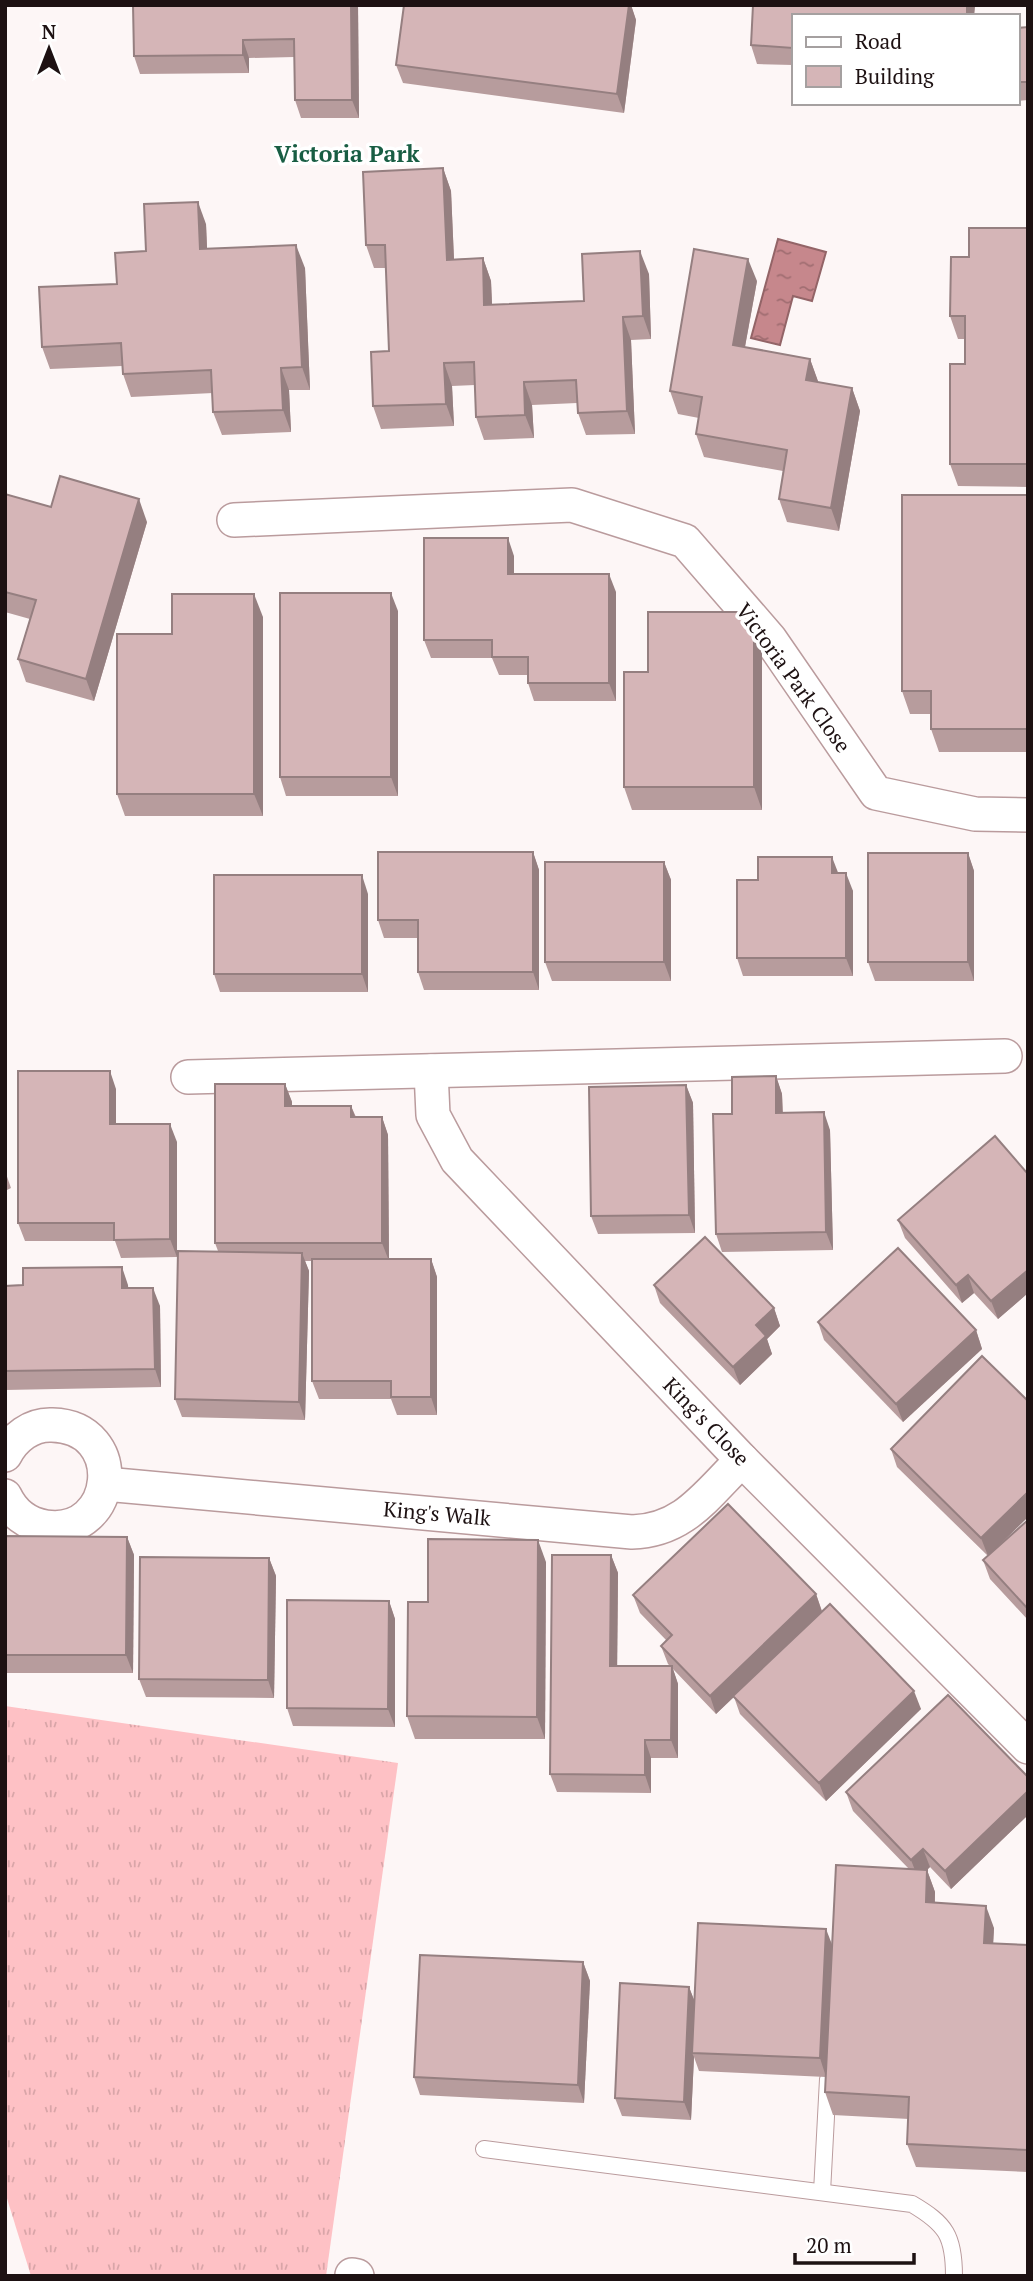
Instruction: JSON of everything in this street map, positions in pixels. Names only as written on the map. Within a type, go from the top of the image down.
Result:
[{"type":"street","name":"Victoria Park Close","points":[[234,520],[572,505],[685,541],[770,639],[876,793],[975,814],[1028,815]]},
{"type":"street","points":[[188,1077],[1004,1056]]},
{"type":"street","name":"King's Close","points":[[431,1071],[433,1115],[457,1160],[742,1460],[1028,1747]]},
{"type":"street","points":[[5,1455],[16,1439],[31,1429],[47,1424],[63,1425],[78,1430],[92,1440],[103,1461],[105,1485],[99,1502],[88,1515],[73,1524],[55,1528],[37,1526],[22,1518],[5,1496]]},
{"type":"street","name":"King's Walk","points":[[105,1485],[656,1532],[676,1523],[742,1460]]},
{"type":"lane","points":[[822,2192],[829,2069]]},
{"type":"lane","points":[[484,2149],[912,2204],[939,2220],[954,2248],[954,2276]]},
{"type":"green space","points":[[5,1706],[398,1763],[326,2276],[31,2276],[5,2192]]},
{"type":"water","points":[[778,239],[826,252],[812,301],[793,296],[780,345],[751,338]]},
{"type":"building","points":[[133,5],[351,5],[352,100],[295,100],[294,39],[243,40],[243,55],[134,56]]},
{"type":"building","points":[[404,5],[629,5],[617,94],[396,65]]},
{"type":"building","points":[[753,5],[967,5],[967,14],[792,14],[792,48],[751,45]]},
{"type":"building","points":[[1028,27],[1028,82],[1019,82],[1019,28]]},
{"type":"building","points":[[443,168],[447,260],[483,258],[484,305],[584,301],[582,254],[640,251],[643,316],[623,317],[627,411],[578,413],[576,380],[524,382],[525,415],[476,417],[474,362],[444,363],[446,404],[373,406],[371,352],[389,351],[385,245],[366,245],[363,172]]},
{"type":"building","points":[[198,202],[200,249],[296,245],[302,367],[281,368],[283,410],[213,412],[211,370],[123,374],[121,343],[42,347],[39,287],[117,284],[115,253],[146,251],[144,204]]},
{"type":"building","points":[[969,228],[1028,228],[1028,464],[950,464],[950,364],[965,364],[965,316],[950,316],[951,257],[969,257]]},
{"type":"building","points":[[694,249],[748,259],[733,345],[810,359],[806,380],[852,388],[831,508],[779,499],[787,450],[696,434],[702,397],[670,391]]},
{"type":"building","points":[[60,476],[139,499],[86,679],[18,659],[36,600],[5,592],[5,494],[51,507]]},
{"type":"building","points":[[902,495],[1028,495],[1028,729],[931,729],[931,691],[902,691]]},
{"type":"building","points":[[424,538],[508,538],[508,574],[609,574],[609,683],[528,683],[528,657],[492,657],[492,640],[424,640]]},
{"type":"building","points":[[280,593],[391,593],[391,777],[280,777]]},
{"type":"building","points":[[172,594],[254,594],[254,794],[117,794],[117,634],[172,634]]},
{"type":"building","points":[[648,612],[754,612],[754,787],[624,787],[624,672],[648,672]]},
{"type":"building","points":[[378,852],[533,852],[533,972],[418,972],[418,920],[378,920]]},
{"type":"building","points":[[868,853],[968,853],[968,962],[868,962]]},
{"type":"building","points":[[758,857],[832,857],[832,873],[846,873],[846,958],[737,958],[737,880],[758,880]]},
{"type":"building","points":[[545,862],[664,862],[664,962],[545,962]]},
{"type":"building","points":[[214,875],[362,875],[362,974],[214,974]]},
{"type":"building","points":[[18,1071],[110,1071],[110,1124],[170,1124],[170,1239],[114,1240],[114,1223],[18,1223]]},
{"type":"building","points":[[776,1076],[776,1113],[824,1112],[826,1232],[716,1234],[713,1114],[732,1114],[732,1077]]},
{"type":"building","points":[[215,1084],[285,1084],[285,1106],[351,1106],[351,1117],[382,1117],[382,1243],[215,1243]]},
{"type":"building","points":[[686,1085],[689,1215],[591,1216],[589,1087]]},
{"type":"building","points":[[995,1136],[1028,1174],[1028,1270],[991,1301],[968,1275],[956,1285],[898,1220]]},
{"type":"building","points":[[705,1237],[774,1308],[756,1325],[766,1336],[733,1367],[654,1285]]},
{"type":"building","points":[[898,1248],[976,1330],[896,1404],[818,1322]]},
{"type":"building","points":[[178,1251],[302,1253],[299,1402],[175,1399]]},
{"type":"building","points":[[312,1259],[431,1259],[431,1397],[391,1397],[391,1381],[312,1381]]},
{"type":"building","points":[[122,1267],[122,1288],[153,1288],[155,1369],[5,1371],[5,1286],[23,1285],[23,1268]]},
{"type":"building","points":[[982,1356],[1028,1401],[1028,1492],[981,1538],[891,1449]]},
{"type":"building","points":[[728,1504],[816,1594],[710,1696],[661,1646],[672,1635],[633,1595]]},
{"type":"building","points":[[1028,1520],[1028,1609],[983,1560]]},
{"type":"building","points":[[5,1536],[127,1537],[126,1655],[5,1655]]},
{"type":"building","points":[[428,1539],[538,1540],[537,1717],[407,1716],[408,1602],[428,1602]]},
{"type":"building","points":[[552,1555],[611,1555],[610,1666],[672,1666],[671,1740],[645,1740],[645,1775],[550,1774]]},
{"type":"building","points":[[140,1557],[269,1558],[268,1680],[139,1679]]},
{"type":"building","points":[[287,1600],[389,1601],[388,1709],[287,1708]]},
{"type":"building","points":[[830,1604],[914,1691],[819,1783],[733,1696]]},
{"type":"building","points":[[948,1695],[1028,1777],[1028,1791],[945,1871],[923,1849],[911,1860],[846,1792]]},
{"type":"building","points":[[836,1865],[927,1870],[926,1902],[986,1906],[984,1943],[1028,1945],[1028,2150],[907,2144],[909,2097],[825,2092]]},
{"type":"building","points":[[698,1923],[826,1929],[820,2058],[692,2053]]},
{"type":"building","points":[[420,1955],[583,1962],[578,2085],[414,2077]]},
{"type":"building","points":[[620,1983],[689,1987],[684,2102],[615,2098]]},
{"type":"district","name":"Victoria Park","points":[[347,154]]}]
